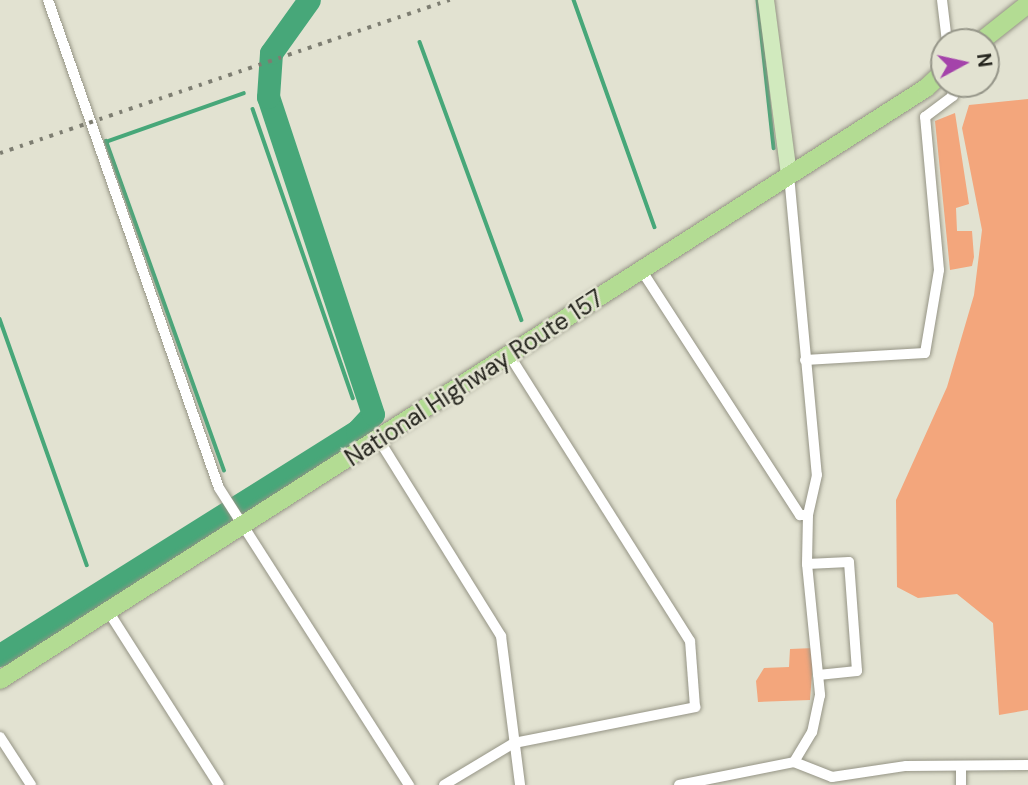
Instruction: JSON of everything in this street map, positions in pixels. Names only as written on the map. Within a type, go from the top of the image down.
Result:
[{"type":"highway","points":[[998,28],[1028,4]]},
{"type":"highway","name":"National Highway Route 157","points":[[0,680],[108,611],[241,520],[379,439],[642,271],[930,80]]},
{"type":"main road","points":[[766,0],[789,174]]},
{"type":"street","points":[[48,0],[224,496],[409,785]]},
{"type":"street","points":[[942,0],[945,28]]},
{"type":"street","points":[[806,360],[925,353],[939,270],[925,117],[950,98]]},
{"type":"street","points":[[789,174],[817,475],[808,515],[807,564],[818,675],[813,732],[794,762]]},
{"type":"street","points":[[642,271],[800,514],[808,515]]},
{"type":"street","points":[[444,785],[514,743],[695,707],[690,640],[510,356]]},
{"type":"street","points":[[379,439],[501,636],[520,785]]},
{"type":"street","points":[[807,564],[849,562],[857,671],[818,675]]},
{"type":"street","points":[[108,611],[219,785]]},
{"type":"street","points":[[0,737],[31,785]]},
{"type":"street","points":[[679,785],[794,762],[832,777],[906,766],[1028,765]]},
{"type":"street","points":[[961,767],[961,785]]},
{"type":"shaded area","points":[[1028,99],[1028,710],[999,715],[993,623],[957,594],[918,598],[897,587],[896,500],[947,387],[974,295],[982,230],[962,128],[969,105]]},
{"type":"shaded area","points":[[955,113],[969,204],[956,208],[957,231],[972,231],[974,257],[972,266],[950,270],[935,121]]},
{"type":"shaded area","points":[[814,648],[810,700],[758,702],[756,681],[764,668],[789,667],[790,649]]},
{"type":"waterway","points":[[0,655],[357,431],[373,414],[268,97],[271,53],[309,0]]},
{"type":"waterway","points":[[574,0],[655,227]]},
{"type":"waterway","points":[[758,0],[774,148]]},
{"type":"waterway","points":[[420,42],[522,320]]},
{"type":"waterway","points":[[224,471],[106,142],[244,93]]},
{"type":"waterway","points":[[253,109],[353,398]]},
{"type":"waterway","points":[[0,319],[87,565]]},
{"type":"railway","points":[[0,153],[450,0]]}]
